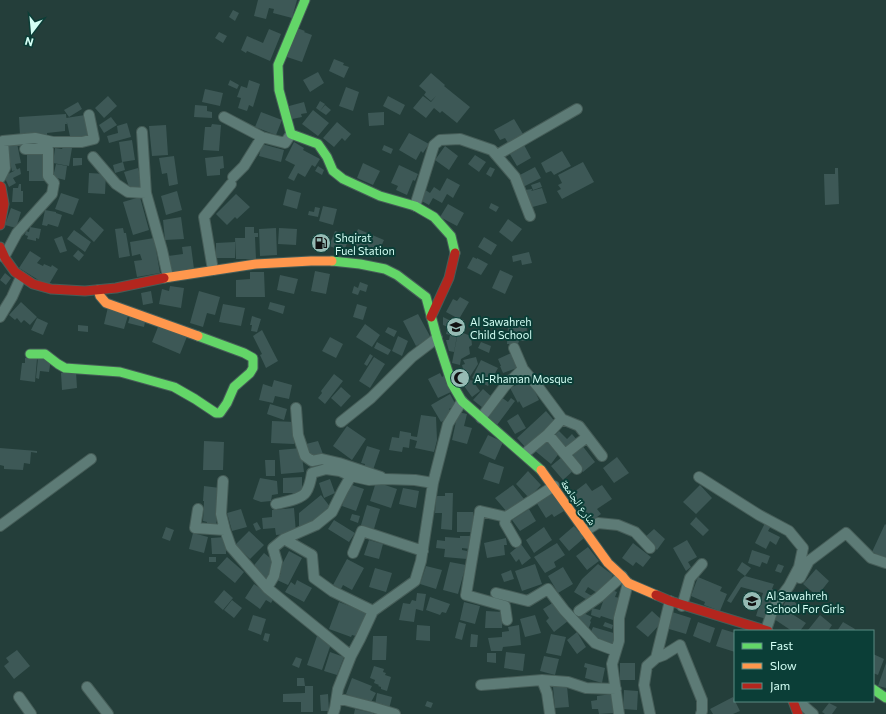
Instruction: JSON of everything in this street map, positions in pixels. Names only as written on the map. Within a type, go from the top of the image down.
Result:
[{"type":"main road","points":[[305,0],[278,65],[279,90],[291,134],[318,144],[333,171],[343,179],[380,196],[415,206],[434,217],[451,236],[455,253],[449,278],[431,317]]},
{"type":"main road","points":[[0,186],[4,204],[0,225]]},
{"type":"main road","points":[[0,247],[4,257],[14,272],[21,277]]},
{"type":"main road","name":"شارع الجامعة","points":[[21,277],[33,284],[51,289],[85,291],[116,288],[168,277],[256,264],[311,261],[335,261],[360,264],[375,267],[397,275],[426,297],[437,338],[452,384],[462,401],[543,472],[608,563],[625,580],[670,602],[764,630]]},
{"type":"main road","points":[[30,354],[45,354],[65,368],[120,372],[174,387],[216,413],[220,413],[228,403],[234,387],[250,373],[253,368],[253,358],[244,353],[106,303],[100,296],[98,290]]},
{"type":"main road","points":[[874,690],[886,698]]},
{"type":"main road","points":[[793,702],[798,714]]},
{"type":"street","points":[[497,155],[577,109]]},
{"type":"street","points":[[0,178],[5,168],[3,141],[35,138],[53,142],[82,142],[94,139],[89,115]]},
{"type":"street","points":[[224,117],[262,137],[285,143],[291,134]]},
{"type":"street","points":[[142,132],[146,192],[168,277]]},
{"type":"street","points":[[213,270],[204,218],[244,166],[262,137]]},
{"type":"street","points":[[415,206],[434,145],[440,140],[460,139],[492,150],[497,155],[515,177],[530,216]]},
{"type":"street","points":[[4,257],[17,233],[52,194],[54,183],[48,176],[48,149],[25,149]]},
{"type":"street","points":[[93,158],[116,184],[128,192],[146,192]]},
{"type":"street","points":[[0,317],[12,298],[21,277]]},
{"type":"street","points":[[341,422],[371,398],[412,357],[437,338]]},
{"type":"street","points":[[514,348],[523,369],[562,419],[579,426],[602,456]]},
{"type":"street","points":[[481,418],[505,386],[523,369]]},
{"type":"street","points":[[333,714],[338,689],[351,656],[373,611],[415,581],[421,561],[434,483],[448,424],[462,401]]},
{"type":"street","points":[[296,408],[298,435],[305,456],[312,461],[322,459],[339,463],[384,479]]},
{"type":"street","points":[[524,454],[548,434],[562,419]]},
{"type":"street","points":[[548,434],[577,469]]},
{"type":"street","points":[[565,454],[587,437]]},
{"type":"street","points":[[0,526],[91,459]]},
{"type":"street","points":[[276,504],[298,498],[306,494],[312,473],[326,469],[369,480],[415,480],[434,483]]},
{"type":"street","points":[[267,588],[274,576],[277,562],[273,548],[284,539],[316,525],[332,512],[351,476]]},
{"type":"street","points":[[699,477],[759,516],[789,531],[803,548],[799,567],[777,602],[771,614],[767,630]]},
{"type":"street","points":[[223,481],[221,514],[231,547],[267,588],[351,656]]},
{"type":"street","points":[[507,620],[505,606],[466,595],[480,511],[506,517],[554,486]]},
{"type":"street","points":[[198,509],[195,528],[225,530]]},
{"type":"street","points":[[506,517],[505,523],[516,542]]},
{"type":"street","points":[[586,531],[598,523],[618,525],[635,532],[650,548]]},
{"type":"street","points":[[353,553],[362,531],[423,551]]},
{"type":"street","points":[[782,596],[794,588],[809,561],[846,534],[871,558],[886,563]]},
{"type":"street","points":[[284,539],[312,555],[314,578],[332,591],[373,611]]},
{"type":"street","points":[[682,606],[690,578],[702,564]]},
{"type":"street","points":[[579,611],[625,580]]},
{"type":"street","points":[[619,714],[612,664],[619,641],[619,618],[625,580]]},
{"type":"street","points":[[496,593],[528,601],[548,589],[564,610],[595,643],[616,651]]},
{"type":"street","points":[[656,658],[670,602]]},
{"type":"street","points":[[650,714],[644,684],[647,666],[656,658],[680,645],[702,700],[701,714]]},
{"type":"street","points":[[481,685],[542,680],[568,682],[586,688],[616,689]]},
{"type":"street","points":[[542,680],[547,694],[550,714]]},
{"type":"street","points":[[87,687],[108,714]]},
{"type":"street","points":[[19,697],[31,714]]},
{"type":"street","points":[[337,698],[395,714]]},
{"type":"street","points":[[799,702],[813,714]]},
{"type":"building","points":[[258,0],[297,0],[292,18],[273,13],[274,9],[269,8],[266,19],[254,16]]},
{"type":"building","points":[[233,10],[239,13],[235,21],[229,17]]},
{"type":"building","points":[[297,28],[312,35],[302,62],[287,57]]},
{"type":"building","points":[[269,29],[281,34],[270,61],[241,50],[247,36],[263,43]]},
{"type":"building","points":[[219,32],[227,36],[223,43],[215,38]]},
{"type":"building","points":[[334,59],[349,67],[344,78],[329,71]]},
{"type":"building","points":[[318,72],[324,83],[310,92],[303,80]]},
{"type":"building","points":[[431,73],[445,85],[444,86],[470,107],[457,123],[442,111],[440,113],[434,108],[426,118],[413,108],[423,96],[431,102],[436,96],[431,101],[424,95],[426,92],[419,86]]},
{"type":"building","points":[[230,80],[239,85],[237,89],[228,85]]},
{"type":"building","points":[[249,80],[260,84],[253,107],[249,105],[247,111],[238,108],[241,98],[237,97],[241,86],[247,88]]},
{"type":"building","points":[[346,87],[359,92],[353,111],[339,106]]},
{"type":"building","points":[[205,89],[223,93],[220,106],[202,102]]},
{"type":"building","points":[[108,96],[117,106],[104,118],[95,108]]},
{"type":"building","points":[[388,96],[405,105],[400,115],[383,106]]},
{"type":"building","points":[[320,101],[325,104],[320,111],[316,108]]},
{"type":"building","points":[[78,102],[82,109],[69,117],[64,110]]},
{"type":"building","points":[[304,102],[307,113],[301,114],[302,117],[292,119],[289,106]]},
{"type":"building","points":[[195,105],[207,106],[207,111],[212,112],[212,118],[194,117]]},
{"type":"building","points":[[325,105],[331,110],[326,115],[320,111]]},
{"type":"building","points":[[313,110],[329,123],[318,136],[302,124]]},
{"type":"building","points":[[261,112],[282,120],[276,135],[255,127]]},
{"type":"building","points":[[384,112],[384,125],[369,126],[368,113]]},
{"type":"building","points":[[66,114],[67,124],[65,124],[65,131],[47,133],[47,135],[20,136],[19,117]]},
{"type":"building","points":[[85,115],[89,137],[71,141],[66,118]]},
{"type":"building","points":[[111,117],[117,125],[104,133],[99,125]]},
{"type":"building","points":[[514,119],[523,134],[508,143],[505,138],[500,140],[494,130]]},
{"type":"building","points":[[337,122],[351,134],[345,141],[342,138],[334,147],[323,138]]},
{"type":"building","points":[[127,123],[131,137],[109,143],[107,136],[118,133],[117,126]]},
{"type":"building","points":[[212,124],[221,125],[219,151],[203,150],[205,127],[211,127]]},
{"type":"building","points":[[166,125],[168,155],[152,156],[149,126]]},
{"type":"building","points":[[409,133],[429,144],[423,153],[421,151],[416,160],[399,150]]},
{"type":"building","points":[[132,140],[135,160],[122,162],[119,142]]},
{"type":"building","points":[[294,142],[304,148],[303,150],[320,159],[315,167],[312,165],[305,177],[298,173],[294,181],[288,178],[295,165],[285,160]]},
{"type":"building","points":[[17,143],[21,163],[15,164],[17,170],[12,171],[6,145]]},
{"type":"building","points":[[523,143],[531,158],[517,166],[508,151]]},
{"type":"building","points":[[262,144],[284,150],[281,162],[259,156]]},
{"type":"building","points":[[384,145],[393,149],[391,154],[382,150]]},
{"type":"building","points":[[445,146],[458,156],[449,170],[435,160]]},
{"type":"building","points":[[63,147],[72,148],[69,166],[53,163],[55,148],[62,149]]},
{"type":"building","points":[[562,151],[571,166],[554,175],[551,171],[546,173],[541,163]]},
{"type":"building","points":[[27,154],[43,154],[43,171],[45,172],[45,181],[29,181],[29,171],[27,171]]},
{"type":"building","points":[[475,155],[486,162],[479,172],[468,164]]},
{"type":"building","points":[[174,156],[178,184],[169,186],[167,173],[162,174],[159,158]]},
{"type":"building","points":[[223,156],[224,168],[220,169],[220,175],[207,176],[205,158]]},
{"type":"building","points":[[73,158],[82,158],[82,165],[73,166]]},
{"type":"building","points":[[123,162],[125,170],[115,173],[113,165]]},
{"type":"building","points":[[583,162],[594,182],[562,199],[557,191],[561,189],[558,185],[562,183],[558,175]]},
{"type":"building","points":[[363,163],[380,171],[373,185],[357,178]]},
{"type":"building","points":[[56,164],[67,166],[65,180],[53,177]]},
{"type":"building","points":[[399,165],[418,174],[415,181],[413,180],[407,195],[396,190],[398,186],[391,183]]},
{"type":"building","points":[[318,166],[324,170],[322,175],[315,171]]},
{"type":"building","points":[[490,167],[495,169],[491,177],[486,174]]},
{"type":"building","points":[[535,167],[541,178],[523,187],[518,176]]},
{"type":"building","points":[[20,168],[21,174],[13,178],[16,183],[9,187],[4,176]]},
{"type":"building","points":[[138,168],[143,186],[130,190],[124,172]]},
{"type":"building","points":[[835,168],[838,168],[839,204],[825,205],[824,174],[835,174]]},
{"type":"building","points":[[89,173],[106,174],[105,194],[88,193]]},
{"type":"building","points":[[447,178],[460,185],[453,198],[447,194],[442,203],[433,198],[429,205],[418,199],[424,189],[430,193],[434,187],[440,191]]},
{"type":"building","points":[[540,182],[542,187],[533,190],[531,185]]},
{"type":"building","points":[[19,184],[21,184],[21,191],[23,191],[23,202],[12,202],[13,188],[18,188]]},
{"type":"building","points":[[542,188],[547,203],[529,208],[525,190],[532,189],[531,191]]},
{"type":"building","points":[[287,189],[301,193],[297,209],[283,205]]},
{"type":"building","points":[[177,191],[182,210],[166,215],[161,196]]},
{"type":"building","points":[[61,193],[79,199],[73,215],[55,209]]},
{"type":"building","points":[[236,194],[250,207],[237,219],[235,217],[227,225],[216,214]]},
{"type":"building","points":[[140,197],[149,230],[133,235],[123,202]]},
{"type":"building","points":[[491,203],[499,207],[496,212],[489,208]]},
{"type":"building","points":[[448,204],[464,213],[457,226],[440,217]]},
{"type":"building","points":[[323,206],[337,209],[333,225],[319,221]]},
{"type":"building","points":[[315,207],[320,208],[318,217],[308,215],[309,211],[314,212]]},
{"type":"building","points":[[11,208],[21,212],[16,228],[5,225]]},
{"type":"building","points":[[45,210],[62,215],[58,227],[48,224],[47,226],[42,225]]},
{"type":"building","points":[[90,217],[104,230],[94,242],[80,229]]},
{"type":"building","points":[[181,217],[184,239],[165,240],[163,220]]},
{"type":"building","points":[[508,219],[522,229],[512,242],[499,232]]},
{"type":"building","points":[[30,227],[41,229],[39,239],[36,238],[36,241],[27,239],[28,236],[25,235],[26,231],[29,232]]},
{"type":"building","points":[[245,227],[254,227],[254,233],[258,233],[258,237],[255,237],[256,259],[236,259],[235,238],[245,238]]},
{"type":"building","points":[[123,228],[124,233],[126,233],[130,256],[119,258],[115,229]]},
{"type":"building","points":[[276,228],[277,255],[260,256],[259,229]]},
{"type":"building","points":[[279,228],[297,229],[296,245],[278,244]]},
{"type":"building","points":[[358,229],[384,240],[376,257],[351,245]]},
{"type":"building","points":[[74,230],[91,242],[85,252],[67,239]]},
{"type":"building","points":[[335,231],[350,236],[344,251],[329,246]]},
{"type":"building","points":[[62,236],[67,251],[60,253],[54,239]]},
{"type":"building","points":[[484,237],[497,245],[491,255],[478,247]]},
{"type":"building","points":[[154,238],[160,273],[137,277],[134,261],[142,260],[140,254],[132,256],[130,242]]},
{"type":"building","points":[[235,242],[235,258],[216,258],[216,243]]},
{"type":"building","points":[[191,246],[194,269],[170,272],[168,256],[183,254],[182,247]]},
{"type":"building","points":[[78,250],[84,255],[79,261],[73,256]]},
{"type":"building","points":[[30,251],[41,258],[37,263],[43,266],[44,264],[51,267],[52,265],[58,269],[48,286],[19,268]]},
{"type":"building","points":[[529,252],[532,263],[522,265],[521,260],[513,262],[512,256]]},
{"type":"building","points":[[473,257],[488,264],[481,275],[467,268]]},
{"type":"building","points":[[500,270],[513,276],[505,294],[492,288]]},
{"type":"building","points":[[315,271],[330,274],[326,294],[311,291]]},
{"type":"building","points":[[250,272],[264,272],[265,297],[236,297],[236,280],[250,279]]},
{"type":"building","points":[[5,273],[11,278],[6,285],[0,280]]},
{"type":"building","points":[[280,275],[298,279],[294,294],[277,290]]},
{"type":"building","points":[[360,282],[368,285],[366,292],[360,290],[358,295],[352,293],[354,286],[358,288]]},
{"type":"building","points":[[170,286],[184,288],[181,308],[159,304],[162,289],[169,291]]},
{"type":"building","points":[[151,291],[153,303],[143,305],[141,293]]},
{"type":"building","points":[[199,291],[220,297],[215,315],[207,313],[203,327],[190,323]]},
{"type":"building","points":[[460,297],[469,302],[459,319],[446,312],[453,299],[457,301]]},
{"type":"building","points":[[21,302],[37,317],[30,325],[24,320],[21,323],[17,318],[15,320],[9,315]]},
{"type":"building","points":[[270,302],[285,306],[283,314],[268,309]]},
{"type":"building","points":[[223,304],[245,308],[241,326],[219,322]]},
{"type":"building","points":[[357,304],[367,307],[363,320],[353,317]]},
{"type":"building","points":[[108,307],[129,312],[124,329],[104,324]]},
{"type":"building","points":[[131,313],[146,317],[144,327],[128,323]]},
{"type":"building","points":[[418,314],[431,338],[416,346],[403,321]]},
{"type":"building","points":[[252,316],[261,319],[257,332],[251,331],[252,325],[250,325]]},
{"type":"building","points":[[443,317],[459,325],[454,352],[449,351],[446,340],[449,340],[450,335],[446,334],[448,327],[443,325]]},
{"type":"building","points":[[37,318],[48,323],[43,335],[31,330]]},
{"type":"building","points":[[160,322],[188,334],[180,354],[152,342]]},
{"type":"building","points":[[365,324],[380,335],[372,347],[356,337]]},
{"type":"building","points":[[78,325],[88,326],[88,332],[78,331]]},
{"type":"building","points":[[508,325],[527,327],[526,341],[519,341],[518,344],[507,344]]},
{"type":"building","points":[[388,327],[397,331],[394,337],[385,332]]},
{"type":"building","points":[[262,330],[278,361],[266,368],[260,355],[262,354],[253,336]]},
{"type":"building","points":[[458,332],[471,336],[472,345],[469,347],[470,354],[461,359],[460,365],[452,363]]},
{"type":"building","points":[[398,336],[408,341],[402,356],[392,351]]},
{"type":"building","points":[[330,337],[343,344],[336,358],[322,351]]},
{"type":"building","points":[[377,342],[391,350],[388,355],[374,348]]},
{"type":"building","points":[[481,342],[491,346],[489,353],[478,348]]},
{"type":"building","points":[[511,353],[517,368],[503,373],[498,359]]},
{"type":"building","points":[[370,354],[373,356],[367,366],[364,364]]},
{"type":"building","points":[[374,357],[385,364],[370,388],[359,381]]},
{"type":"building","points":[[476,357],[478,364],[469,378],[471,381],[463,385],[454,374],[463,369],[462,365],[465,364],[463,360]]},
{"type":"building","points":[[25,358],[37,359],[35,382],[20,380],[22,363],[25,363]]},
{"type":"building","points":[[38,358],[51,359],[49,372],[40,371],[39,379],[36,378]]},
{"type":"building","points":[[481,360],[498,368],[488,386],[472,378]]},
{"type":"building","points":[[76,372],[77,388],[62,390],[61,373]]},
{"type":"building","points":[[440,373],[442,377],[445,375],[451,392],[438,398],[428,379]]},
{"type":"building","points":[[334,374],[343,381],[325,404],[318,398],[322,393],[321,391]]},
{"type":"building","points":[[529,379],[539,400],[523,408],[519,401],[518,403],[510,388]]},
{"type":"building","points":[[274,380],[292,385],[289,399],[275,396],[273,403],[259,400],[263,384],[272,387]]},
{"type":"building","points":[[472,380],[480,391],[472,397],[464,386]]},
{"type":"building","points":[[341,387],[351,396],[341,407],[331,398]]},
{"type":"building","points":[[483,389],[493,398],[483,408],[473,400]]},
{"type":"building","points":[[450,394],[456,405],[449,409],[452,413],[447,415],[448,418],[441,422],[431,405]]},
{"type":"building","points":[[501,397],[508,402],[511,398],[515,401],[497,425],[487,417]]},
{"type":"building","points":[[270,404],[287,409],[284,420],[267,414]]},
{"type":"building","points":[[546,411],[557,424],[527,449],[517,438]]},
{"type":"building","points":[[458,412],[467,414],[464,426],[472,428],[467,444],[452,440]]},
{"type":"building","points":[[518,414],[526,428],[515,434],[507,421]]},
{"type":"building","points":[[421,415],[436,417],[437,440],[434,452],[415,448],[417,441],[410,439],[409,448],[403,447],[402,452],[389,450],[392,437],[399,438],[400,431],[411,433],[411,436],[417,437]]},
{"type":"building","points":[[272,421],[295,422],[294,444],[271,443]]},
{"type":"building","points":[[347,426],[366,439],[352,460],[333,446]]},
{"type":"building","points":[[559,431],[567,439],[572,434],[577,440],[565,451],[553,437]]},
{"type":"building","points":[[488,435],[503,442],[495,460],[479,453]]},
{"type":"building","points":[[543,439],[560,452],[551,464],[534,450]]},
{"type":"building","points":[[204,441],[224,442],[223,470],[203,470]]},
{"type":"building","points":[[318,441],[323,454],[310,458],[306,444]]},
{"type":"building","points":[[581,444],[595,462],[583,472],[568,453]]},
{"type":"building","points":[[367,446],[380,450],[373,470],[364,468],[365,464],[361,463]]},
{"type":"building","points":[[0,448],[37,451],[37,453],[31,452],[30,464],[24,463],[23,470],[4,469],[4,466],[0,465]]},
{"type":"building","points":[[301,448],[304,472],[281,474],[279,450]]},
{"type":"building","points":[[562,457],[574,470],[563,480],[551,466]]},
{"type":"building","points":[[617,457],[629,473],[614,483],[603,468]]},
{"type":"building","points":[[265,460],[275,460],[275,476],[266,476]]},
{"type":"building","points":[[489,462],[504,467],[499,484],[483,479]]},
{"type":"building","points":[[528,471],[541,485],[529,498],[516,484]]},
{"type":"building","points":[[302,477],[302,493],[283,493],[283,478]]},
{"type":"building","points":[[260,478],[277,481],[278,494],[272,495],[271,501],[261,502],[253,499]]},
{"type":"building","points":[[330,479],[335,493],[324,498],[319,483]]},
{"type":"building","points":[[376,482],[397,489],[391,508],[370,501]]},
{"type":"building","points":[[586,483],[592,491],[602,485],[612,499],[597,509],[601,514],[589,523],[569,496]]},
{"type":"building","points":[[349,484],[364,489],[356,511],[342,506]]},
{"type":"building","points":[[513,485],[524,499],[507,512],[495,498]]},
{"type":"building","points":[[700,485],[712,498],[696,514],[683,502]]},
{"type":"building","points":[[204,486],[220,488],[216,526],[207,525],[207,522],[203,521]]},
{"type":"building","points":[[403,488],[419,491],[416,508],[399,504]]},
{"type":"building","points":[[552,492],[564,511],[554,517],[552,514],[546,518],[536,502]]},
{"type":"building","points":[[445,493],[453,493],[452,530],[441,529],[442,513],[435,513],[436,496],[445,496]]},
{"type":"building","points":[[321,495],[331,508],[302,531],[299,526],[299,513]]},
{"type":"building","points":[[367,505],[380,509],[374,529],[361,525]]},
{"type":"building","points":[[294,508],[296,533],[276,535],[275,528],[263,529],[262,518],[272,517],[272,510]]},
{"type":"building","points":[[241,509],[247,527],[232,531],[227,513]]},
{"type":"building","points":[[529,509],[536,521],[520,531],[512,520]]},
{"type":"building","points":[[457,512],[473,512],[473,532],[457,532]]},
{"type":"building","points":[[352,514],[360,516],[358,523],[350,520]]},
{"type":"building","points":[[696,517],[709,530],[703,536],[690,524]]},
{"type":"building","points":[[334,520],[355,533],[349,542],[328,529]]},
{"type":"building","points":[[257,522],[261,529],[256,531],[253,524]]},
{"type":"building","points":[[765,523],[771,526],[768,531],[780,537],[776,545],[770,541],[766,549],[755,543]]},
{"type":"building","points":[[885,524],[886,525],[886,558],[872,552]]},
{"type":"building","points":[[574,526],[584,538],[569,551],[559,539]]},
{"type":"building","points":[[166,527],[174,530],[170,541],[162,538]]},
{"type":"building","points":[[544,527],[552,540],[534,553],[526,540]]},
{"type":"building","points":[[654,529],[665,539],[657,550],[644,538]]},
{"type":"building","points":[[249,531],[264,545],[250,559],[235,545]]},
{"type":"building","points":[[193,533],[208,537],[204,553],[189,549]]},
{"type":"building","points":[[460,536],[471,536],[470,549],[462,548],[462,550],[467,551],[467,559],[444,557],[445,549],[436,548],[437,540],[445,541],[445,537],[460,538]]},
{"type":"building","points":[[226,537],[226,554],[212,554],[211,538]]},
{"type":"building","points":[[506,538],[507,545],[504,545],[505,555],[487,558],[484,543]]},
{"type":"building","points":[[369,540],[383,544],[379,559],[364,555]]},
{"type":"building","points":[[687,540],[697,557],[688,562],[691,567],[686,571],[673,548]]},
{"type":"building","points":[[557,543],[565,555],[554,562],[556,567],[545,573],[534,557]]},
{"type":"building","points":[[633,543],[651,557],[643,567],[636,562],[633,566],[622,558]]},
{"type":"building","points":[[521,544],[531,558],[522,565],[519,559],[516,562],[510,553]]},
{"type":"building","points":[[588,547],[599,561],[587,570],[576,556]]},
{"type":"building","points":[[752,550],[770,556],[767,564],[762,562],[760,567],[748,563]]},
{"type":"building","points":[[289,551],[302,558],[288,585],[277,580],[281,573],[278,572]]},
{"type":"building","points":[[264,553],[274,561],[267,582],[251,569]]},
{"type":"building","points":[[209,557],[216,557],[216,562],[209,562]]},
{"type":"building","points":[[227,557],[244,572],[235,583],[217,568]]},
{"type":"building","points":[[347,559],[364,568],[352,590],[343,585],[341,589],[333,585]]},
{"type":"building","points":[[450,562],[466,565],[458,594],[443,590]]},
{"type":"building","points":[[742,562],[751,568],[745,576],[737,570]]},
{"type":"building","points":[[535,564],[542,584],[522,591],[515,571]]},
{"type":"building","points":[[598,564],[613,575],[600,595],[588,587],[585,592],[592,596],[589,601],[574,592],[582,579]]},
{"type":"building","points":[[778,564],[784,566],[781,573],[775,571]]},
{"type":"building","points":[[426,566],[442,570],[436,589],[420,584]]},
{"type":"building","points":[[563,567],[573,584],[558,593],[548,576]]},
{"type":"building","points":[[375,568],[392,573],[386,592],[369,587]]},
{"type":"building","points":[[816,569],[829,581],[817,596],[803,584]]},
{"type":"building","points":[[511,570],[514,579],[504,582],[501,574]]},
{"type":"building","points":[[745,576],[774,584],[772,589],[776,591],[767,619],[756,616],[763,593],[741,587],[731,603],[727,601],[741,579]]},
{"type":"building","points":[[698,577],[722,587],[720,591],[727,594],[720,611],[704,605],[705,602],[691,596]]},
{"type":"building","points":[[297,580],[312,588],[304,602],[285,592],[291,582],[295,585]]},
{"type":"building","points":[[254,584],[274,598],[271,603],[266,600],[260,609],[245,598]]},
{"type":"building","points":[[224,590],[233,598],[223,610],[214,602]]},
{"type":"building","points":[[612,590],[617,592],[615,597],[620,598],[613,620],[601,616],[600,618],[591,615],[592,608],[600,610],[606,593],[610,594]]},
{"type":"building","points":[[417,593],[426,594],[423,611],[416,609],[414,622],[399,620],[403,603],[410,604],[412,600],[416,601]]},
{"type":"building","points":[[430,597],[450,604],[446,613],[442,612],[440,615],[426,610]]},
{"type":"building","points":[[788,598],[799,605],[792,614],[806,623],[801,630],[790,630],[774,619]]},
{"type":"building","points":[[232,600],[242,608],[234,618],[224,610]]},
{"type":"building","points":[[339,602],[368,613],[359,637],[352,635],[351,637],[329,629]]},
{"type":"building","points":[[464,602],[480,606],[475,624],[460,620]]},
{"type":"building","points":[[554,602],[568,621],[554,632],[546,621],[549,618],[543,609]]},
{"type":"building","points":[[486,611],[503,612],[502,628],[485,628]]},
{"type":"building","points":[[652,611],[663,621],[648,637],[636,627]]},
{"type":"building","points":[[581,612],[592,617],[588,630],[577,622]]},
{"type":"building","points":[[672,612],[691,618],[686,634],[669,629],[667,634]]},
{"type":"building","points":[[253,615],[266,619],[261,635],[248,630]]},
{"type":"building","points":[[535,615],[541,633],[525,637],[520,619]]},
{"type":"building","points":[[820,615],[832,625],[829,630],[808,630]]},
{"type":"building","points":[[459,622],[466,624],[462,640],[455,638]]},
{"type":"building","points":[[605,622],[613,625],[612,629],[603,626]]},
{"type":"building","points":[[698,622],[715,628],[710,643],[693,636]]},
{"type":"building","points":[[843,622],[855,629],[854,630],[838,630]]},
{"type":"building","points":[[417,625],[430,626],[430,641],[416,640]]},
{"type":"building","points":[[519,625],[521,645],[503,647],[502,651],[491,651],[488,638],[502,637],[502,632],[509,631],[508,627]]},
{"type":"building","points":[[593,627],[617,634],[613,647],[599,642],[590,634]]},
{"type":"building","points":[[722,629],[734,633],[734,652],[716,646]]},
{"type":"building","points":[[577,632],[586,647],[577,654],[567,640]]},
{"type":"building","points":[[265,633],[270,634],[268,642],[263,640]]},
{"type":"building","points":[[471,634],[478,635],[477,647],[470,647]]},
{"type":"building","points":[[551,634],[566,637],[561,656],[546,653]]},
{"type":"building","points":[[317,636],[332,641],[322,670],[307,665]]},
{"type":"building","points":[[373,636],[387,636],[386,660],[372,660]]},
{"type":"building","points":[[17,650],[30,666],[14,679],[4,666],[9,662],[6,658]]},
{"type":"building","points":[[330,652],[344,657],[337,675],[324,671]]},
{"type":"building","points":[[506,652],[525,654],[523,671],[504,668]]},
{"type":"building","points":[[487,653],[496,653],[496,663],[487,662]]},
{"type":"building","points":[[874,654],[884,659],[878,675],[874,673]]},
{"type":"building","points":[[544,656],[559,659],[555,675],[540,671]]},
{"type":"building","points":[[296,657],[302,659],[299,668],[292,665]]},
{"type":"building","points":[[585,663],[605,668],[602,683],[585,678],[587,668],[584,667]]},
{"type":"building","points":[[620,663],[635,663],[635,680],[620,680]]},
{"type":"building","points":[[886,663],[886,688],[878,686]]},
{"type":"building","points":[[374,666],[384,669],[383,672],[386,673],[385,675],[391,677],[387,691],[381,689],[381,687],[378,686],[379,685],[374,683],[375,680],[370,678]]},
{"type":"building","points":[[297,678],[304,678],[305,686],[297,686]]},
{"type":"building","points":[[352,678],[372,686],[370,690],[376,693],[370,704],[346,694]]},
{"type":"building","points":[[305,686],[313,686],[313,712],[301,712],[301,702],[283,702],[283,694],[305,693]]},
{"type":"building","points":[[567,686],[569,707],[555,708],[553,687]]},
{"type":"building","points":[[624,690],[638,691],[637,710],[623,709]]},
{"type":"building","points":[[377,693],[392,697],[389,709],[375,705]]},
{"type":"building","points":[[328,694],[329,711],[321,711],[320,695]]},
{"type":"building","points":[[611,694],[614,713],[599,714],[598,709],[592,709],[591,701],[597,700],[597,696]]},
{"type":"building","points":[[733,697],[734,702],[736,702],[740,711],[733,714],[713,714],[710,709]]},
{"type":"building","points":[[427,701],[433,703],[431,708],[425,706]]},
{"type":"building","points":[[829,703],[837,707],[832,714],[825,714],[822,712]]},
{"type":"building","points":[[355,709],[373,713],[373,714],[354,714]]},
{"type":"traffic: fast","points":[[305,0],[278,65],[279,90],[291,134],[318,144],[327,157],[333,171],[343,179],[380,196],[415,206],[434,217],[451,236],[455,253]]},
{"type":"traffic: fast","points":[[332,261],[360,264],[385,269],[397,275],[426,297],[437,338],[452,384],[462,401],[541,470]]},
{"type":"traffic: fast","points":[[30,354],[45,354],[65,368],[120,372],[174,387],[216,413],[220,413],[227,403],[234,387],[250,373],[253,368],[253,358],[244,353],[198,336]]},
{"type":"traffic: fast","points":[[874,690],[886,698]]},
{"type":"traffic: slow","points":[[164,278],[256,264],[332,261]]},
{"type":"traffic: slow","points":[[98,290],[100,296],[106,303],[198,336]]},
{"type":"traffic: slow","points":[[541,470],[608,563],[628,583],[656,595]]},
{"type":"traffic: jam","points":[[0,186],[4,204],[0,225]]},
{"type":"traffic: jam","points":[[0,247],[5,258],[15,272],[33,284],[51,289],[85,291],[116,288],[164,278]]},
{"type":"traffic: jam","points":[[431,317],[449,278],[455,253]]},
{"type":"traffic: jam","points":[[656,595],[670,601],[765,630]]},
{"type":"traffic: jam","points":[[793,702],[798,714]]},
{"type":"place","name":"Shqirat Fuel Station","points":[[321,243]]},
{"type":"place","name":"Al Sawahreh Child School","points":[[456,327]]},
{"type":"place","name":"Al-Rhaman Mosque","points":[[460,378]]},
{"type":"place","name":"Al Sawahreh School For Girls","points":[[752,601]]}]
